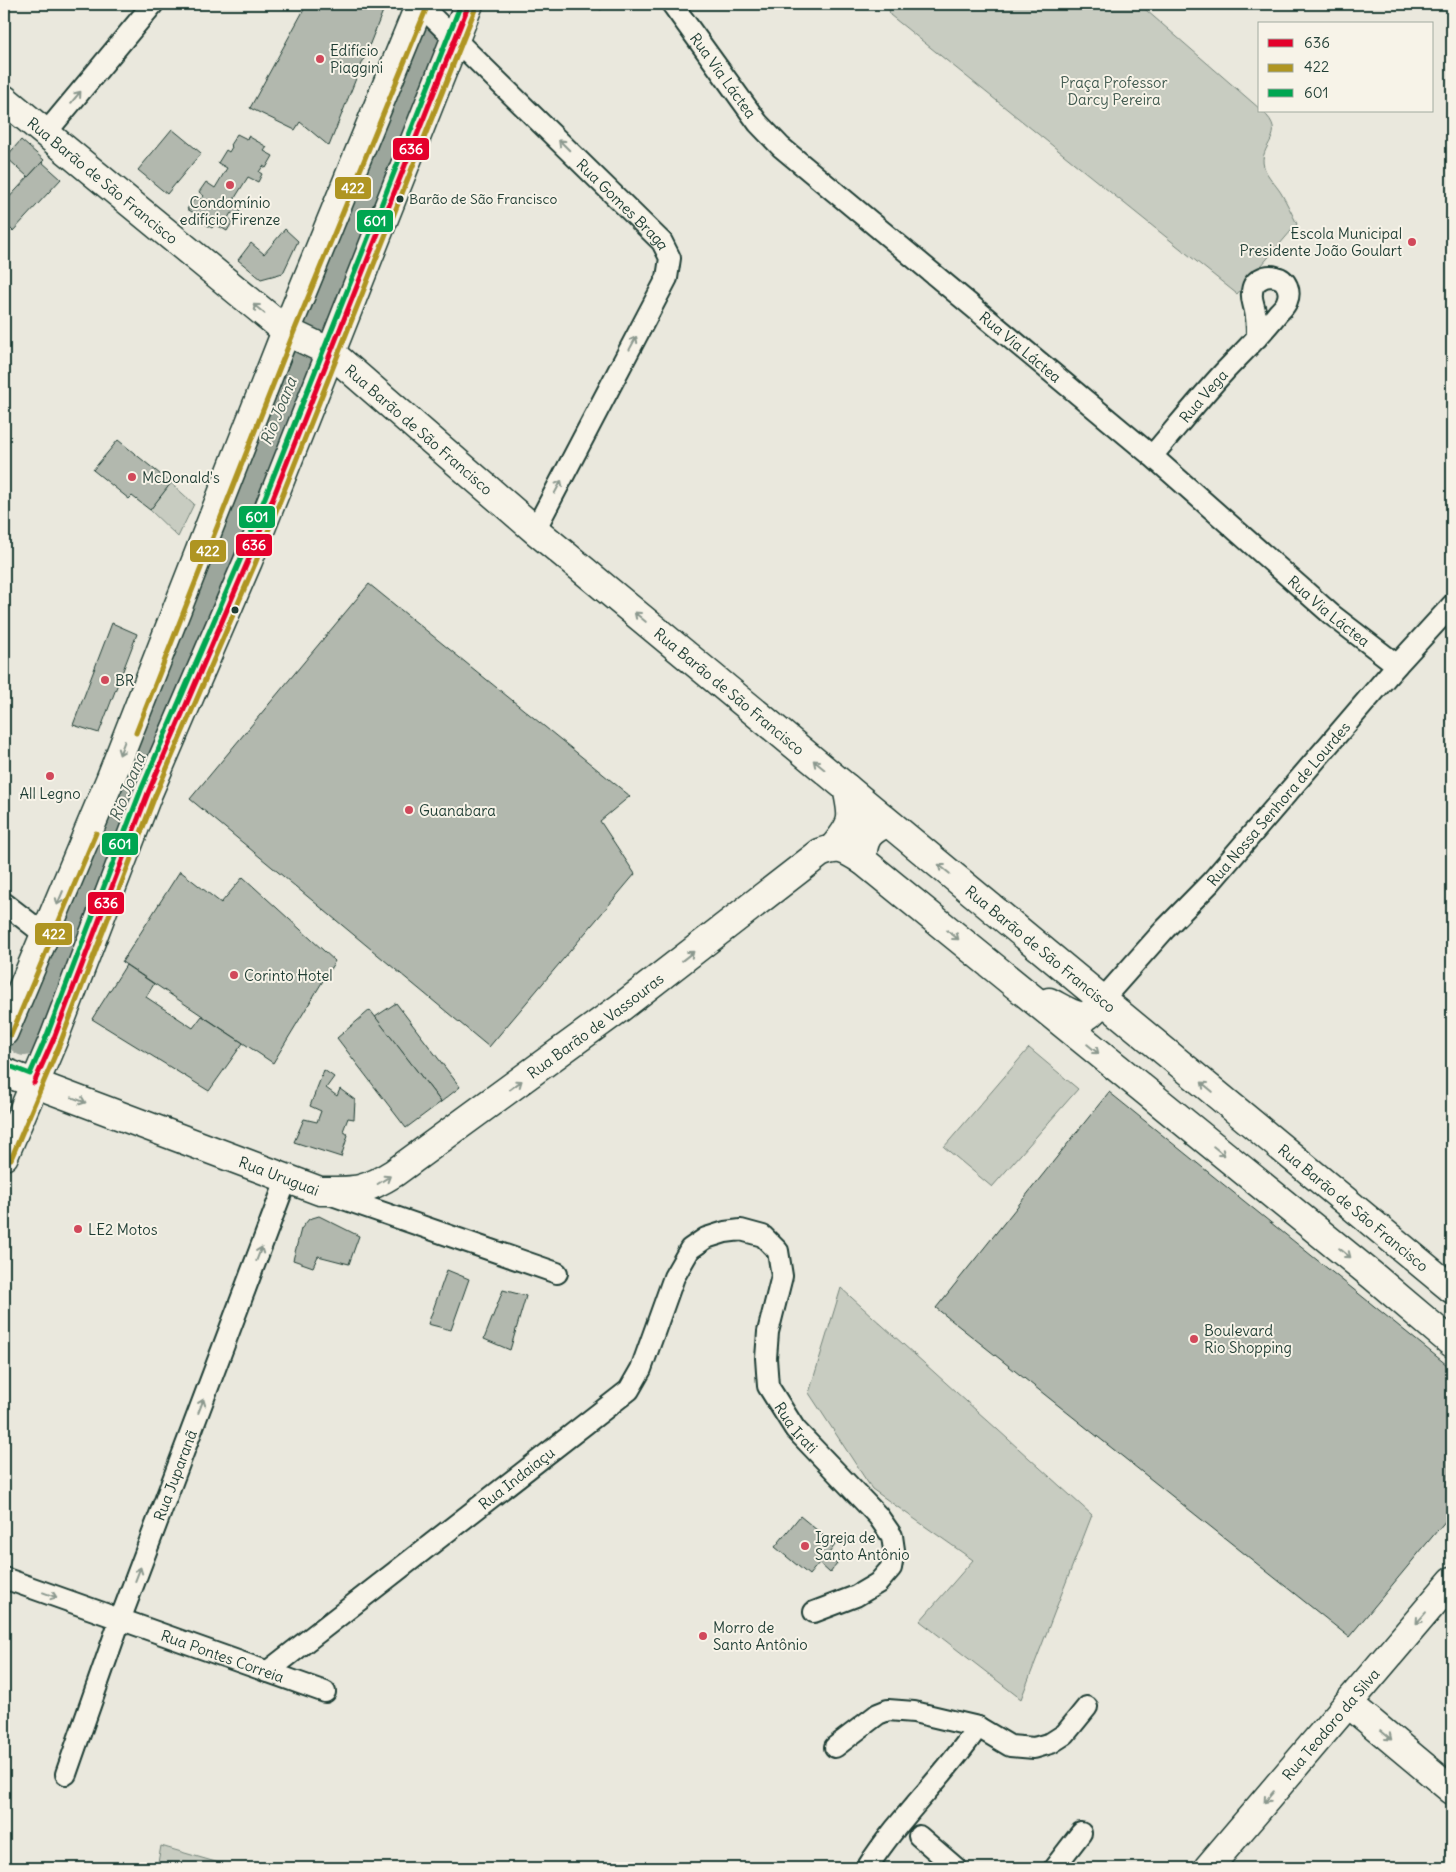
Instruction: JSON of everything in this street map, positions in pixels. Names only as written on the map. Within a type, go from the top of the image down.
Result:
[{"type":"street","points":[[45,134],[153,4]]},
{"type":"street","points":[[4,1032],[110,780],[286,331],[420,4]]},
{"type":"street","name":"Rua Gomes Braga","points":[[420,4],[662,242],[670,258],[668,278],[535,530]]},
{"type":"street","points":[[4,1156],[54,1038],[148,793],[248,561],[469,4]]},
{"type":"street","name":"Rua Via Láctea","points":[[672,4],[758,123],[781,147],[1152,456],[1332,615],[1397,665]]},
{"type":"street","name":"Rua Barão de São Francisco","points":[[4,99],[286,331],[330,352],[535,530],[1452,1289]]},
{"type":"street","name":"Rua Vega","points":[[1152,456],[1224,372],[1257,338]]},
{"type":"street","name":"Rua Nossa Senhora de Lourdes","points":[[1102,1000],[1165,928],[1211,882],[1397,665],[1452,605]]},
{"type":"street","points":[[847,788],[852,810],[852,820],[846,832],[834,847],[846,850],[862,860],[1452,1343]]},
{"type":"street","points":[[862,860],[863,845],[868,835],[877,827],[888,823]]},
{"type":"street","name":"Rua Barão de Vassouras","points":[[320,1191],[356,1191],[375,1185],[394,1174],[620,1008],[820,853],[834,847]]},
{"type":"street","points":[[4,903],[44,934]]},
{"type":"street","points":[[1031,998],[1050,1003],[1077,1016],[1084,1017],[1089,1015],[1102,1000]]},
{"type":"street","name":"Rua Uruguai","points":[[4,1072],[320,1191],[557,1273]]},
{"type":"street","name":"Rua Juparanã","points":[[66,1774],[120,1620],[287,1178]]},
{"type":"street","name":"Rua Irati","points":[[706,1238],[725,1232],[741,1230],[763,1236],[778,1251],[782,1276],[768,1332],[766,1358],[768,1386],[794,1429],[878,1516],[892,1536],[894,1550],[891,1568],[878,1583],[856,1596],[814,1612]]},
{"type":"street","name":"Rua Indaiaçu","points":[[267,1672],[628,1390],[641,1369],[674,1277],[690,1249],[706,1238]]},
{"type":"street","name":"Rua Pontes Correia","points":[[4,1578],[325,1692]]},
{"type":"street","name":"Rua Teodoro da Silva","points":[[1208,1868],[1452,1581]]},
{"type":"street","points":[[1348,1703],[1452,1790]]},
{"type":"street","points":[[835,1747],[878,1714],[888,1710],[914,1712],[978,1728],[1010,1746],[1034,1748],[1051,1743],[1066,1734],[1087,1707]]},
{"type":"street","points":[[867,1868],[909,1811],[961,1751],[978,1728]]},
{"type":"street","points":[[1054,1868],[1081,1833]]},
{"type":"street","points":[[919,1836],[956,1868]]},
{"type":"green space","name":"Praça Professor Darcy Pereira","points":[[888,4],[1139,4],[1258,107],[1258,112],[1263,112],[1270,119],[1273,133],[1263,159],[1264,167],[1297,224],[1237,294],[890,15]]},
{"type":"green space","points":[[171,483],[194,504],[178,537],[150,510]]},
{"type":"green space","points":[[1029,1048],[1078,1089],[992,1187],[944,1147]]},
{"type":"green space","points":[[841,1288],[1092,1515],[1021,1699],[920,1621],[973,1560],[872,1489],[809,1393]]},
{"type":"green space","points":[[161,1846],[236,1868],[157,1868]]},
{"type":"building","name":"Edifício Piaggini","points":[[307,4],[376,4],[383,11],[329,146],[300,122],[295,130],[250,108]]},
{"type":"building","points":[[591,4],[606,4],[601,10]]},
{"type":"building","points":[[172,129],[201,153],[167,194],[138,170]]},
{"type":"building","name":"Condomínio edifício Firenze","points":[[237,134],[247,139],[248,136],[267,147],[264,151],[273,156],[266,168],[263,166],[259,172],[262,174],[258,182],[248,177],[233,201],[242,207],[237,216],[231,213],[228,218],[233,221],[227,231],[215,224],[212,228],[197,219],[199,216],[187,209],[196,197],[201,199],[204,196],[199,192],[206,182],[215,188],[227,168],[218,163],[226,150],[229,152],[232,147],[230,145]]},
{"type":"building","points":[[21,140],[44,160],[28,177],[6,157]]},
{"type":"building","points":[[42,162],[61,179],[13,231],[4,222],[4,203]]},
{"type":"building","points":[[285,229],[298,241],[283,273],[261,279],[238,260],[251,243],[264,254]]},
{"type":"building","name":"McDonald's","points":[[118,440],[171,483],[150,510],[132,496],[129,499],[93,470]]},
{"type":"building","name":"Guanabara","points":[[369,584],[630,796],[600,821],[635,874],[489,1047],[190,799]]},
{"type":"building","name":"BR","points":[[112,623],[137,634],[99,733],[73,725]]},
{"type":"building","name":"Corinto Hotel","points":[[180,871],[221,903],[243,877],[335,961],[273,1063],[122,962]]},
{"type":"building","points":[[126,965],[154,984],[146,997],[193,1028],[202,1016],[243,1043],[209,1091],[92,1019]]},
{"type":"building","points":[[396,1003],[460,1087],[441,1102],[375,1017]]},
{"type":"building","points":[[370,1010],[441,1102],[406,1128],[337,1038]]},
{"type":"building","points":[[324,1070],[334,1077],[326,1088],[337,1096],[340,1089],[355,1100],[354,1119],[348,1118],[343,1131],[348,1135],[341,1157],[294,1142],[304,1119],[317,1122],[321,1111],[310,1106]]},
{"type":"building","name":"Boulevard Rio Shopping","points":[[1109,1092],[1452,1369],[1452,1513],[1349,1637],[936,1308]]},
{"type":"building","points":[[319,1216],[359,1236],[349,1264],[318,1256],[313,1267],[293,1260],[301,1229],[309,1219]]},
{"type":"building","points":[[447,1270],[469,1279],[451,1330],[428,1324]]},
{"type":"building","points":[[503,1290],[526,1296],[510,1350],[484,1339]]},
{"type":"building","name":"Igreja de Santo Antônio","points":[[800,1516],[835,1545],[827,1556],[837,1564],[830,1573],[819,1563],[809,1575],[775,1547]]},
{"type":"waterway","name":"Rio Joana","points":[[315,321],[428,43]]},
{"type":"waterway","name":"Rio Joana","points":[[25,1038],[296,369]]},
{"type":"transit line","name":"601","points":[[7,1065],[30,1074],[47,1035],[141,790],[241,558],[461,4]]},
{"type":"transit line","name":"636","points":[[34,1083],[54,1038],[148,793],[248,561],[469,4]]},
{"type":"transit line","name":"422","points":[[136,733],[293,334],[427,7]]},
{"type":"transit line","name":"422","points":[[11,1159],[61,1041],[155,796],[255,564],[476,7]]},
{"type":"transit line","name":"422","points":[[11,1035],[96,833]]},
{"type":"place","name":"Edifício Piaggini","points":[[320,59]]},
{"type":"place","name":"Condomínio edifício Firenze","points":[[230,185]]},
{"type":"place","name":"Barão de São Francisco","points":[[400,199]]},
{"type":"place","name":"Escola Municipal Presidente João Goulart","points":[[1412,242]]},
{"type":"place","name":"McDonald's","points":[[132,477]]},
{"type":"place","name":"BR","points":[[105,680]]},
{"type":"place","name":"All Legno","points":[[50,776]]},
{"type":"place","name":"Guanabara","points":[[409,810]]},
{"type":"place","name":"Corinto Hotel","points":[[234,975]]},
{"type":"place","name":"LE2 Motos","points":[[78,1229]]},
{"type":"place","name":"Boulevard Rio Shopping","points":[[1194,1339]]},
{"type":"place","name":"Igreja de Santo Antônio","points":[[805,1546]]},
{"type":"place","name":"Morro de Santo Antônio","points":[[703,1636]]}]
